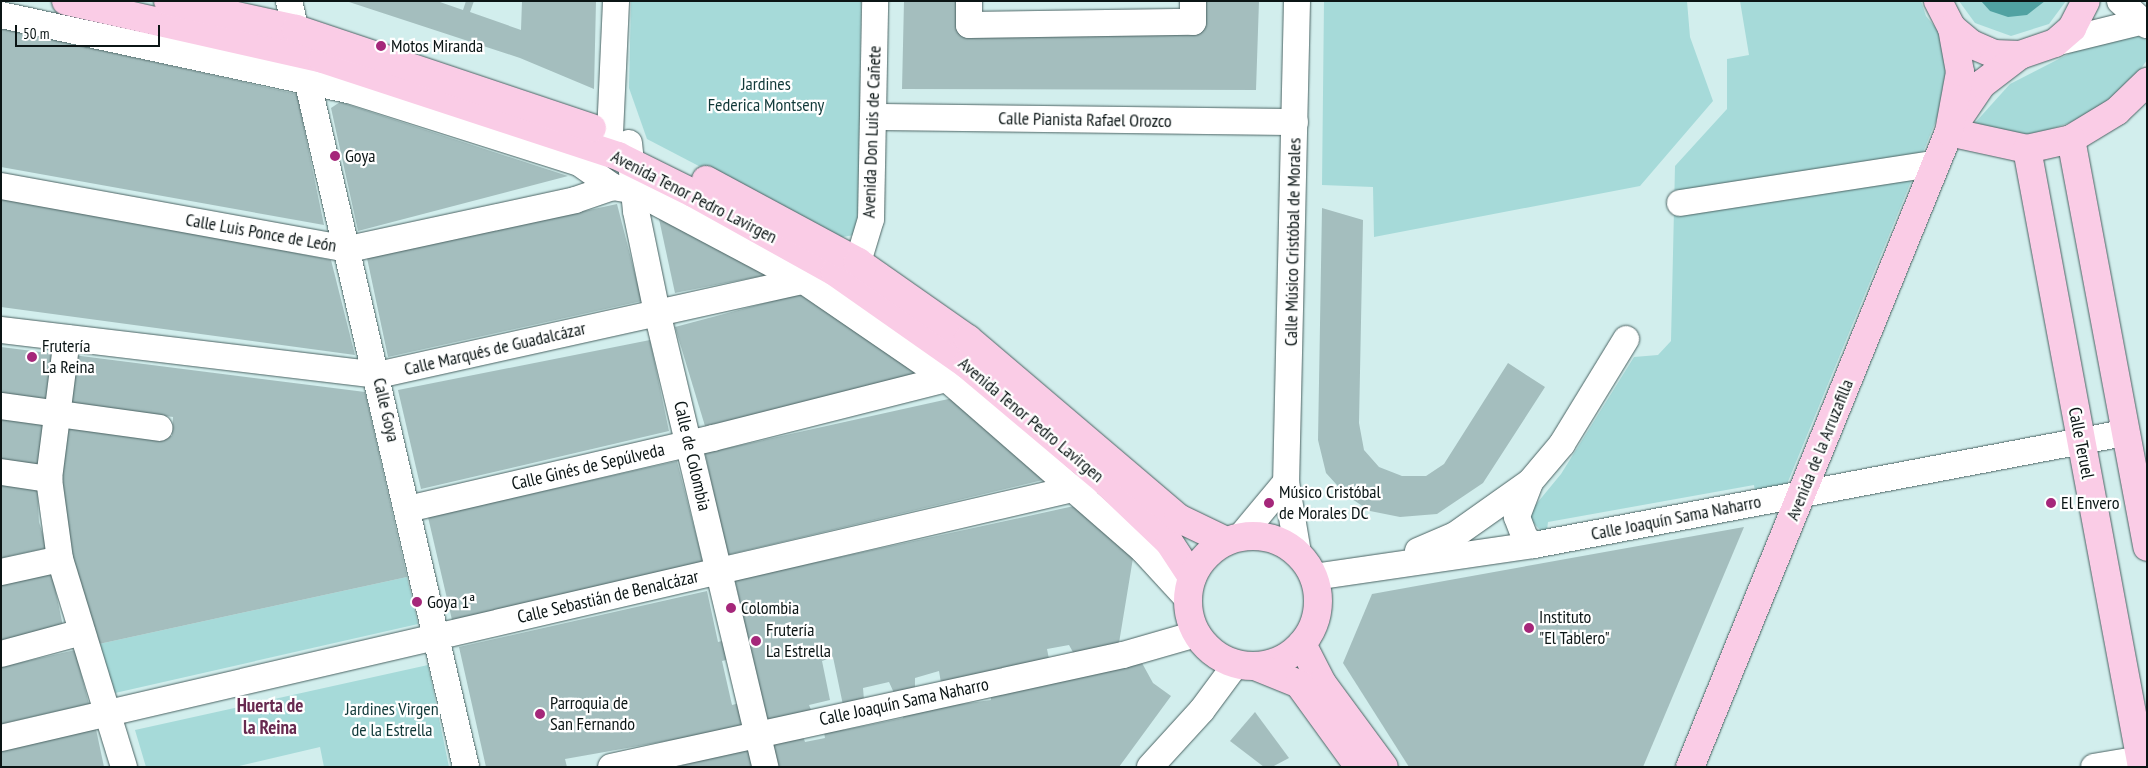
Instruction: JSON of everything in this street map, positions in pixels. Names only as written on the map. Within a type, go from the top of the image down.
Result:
[{"type":"main road","name":"Avenida Tenor Pedro Lavirgen","points":[[66,1],[298,41]]},
{"type":"main road","name":"Avenida Tenor Pedro Lavirgen","points":[[168,1],[624,146],[822,239],[846,267],[956,372],[1106,482],[1169,542],[1190,588]]},
{"type":"main road","points":[[1938,1],[1952,28],[1971,44],[1994,54],[2020,55],[2055,43],[2072,28],[2086,1]]},
{"type":"main road","name":"Avenida de la Arruzafilla","points":[[1690,767],[1949,132],[1960,72],[1952,28]]},
{"type":"main road","name":"Avenida de la Arruzafilla","points":[[1949,132],[1982,84],[2020,55]]},
{"type":"main road","points":[[1949,132],[2027,149],[2071,139],[2117,111],[2147,82]]},
{"type":"main road","points":[[2071,139],[2124,433],[2147,548]]},
{"type":"main road","name":"Calle Teruel","points":[[2027,149],[2080,443],[2143,761]]},
{"type":"main road","name":"Avenida Tenor Pedro Lavirgen","points":[[846,267],[968,339],[1178,518],[1234,539]]},
{"type":"main road","points":[[1246,665],[1275,662],[1302,644],[1317,612],[1314,577],[1298,553],[1272,538],[1234,539],[1200,562],[1190,588],[1196,634],[1207,648],[1246,665],[1299,684],[1360,767]]},
{"type":"main road","points":[[1302,644],[1318,677],[1384,767]]},
{"type":"street","name":"Calle Goya","points":[[289,1],[349,249],[466,767]]},
{"type":"street","name":"Calle de Colombia","points":[[616,1],[624,146],[624,189],[690,443],[765,767]]},
{"type":"street","name":"Avenida Don Luis de Cañete","points":[[846,267],[871,219],[875,1]]},
{"type":"street","points":[[969,1],[969,25],[1193,22],[1193,1]]},
{"type":"street","name":"Calle Músico Cristóbal de Morales","points":[[1297,1],[1286,482],[1298,553]]},
{"type":"street","points":[[2120,1],[2143,24]]},
{"type":"street","name":"Avenida Tenor Pedro Lavirgen","points":[[1,15],[308,84],[348,90],[579,163],[624,189],[804,281],[956,372],[1073,490],[1190,588]]},
{"type":"street","points":[[2055,43],[2143,24]]},
{"type":"street","name":"Calle Pianista Rafael Orozco","points":[[874,117],[1295,122]]},
{"type":"street","points":[[1680,203],[1937,162]]},
{"type":"street","name":"Calle Luis Ponce de León","points":[[1,186],[349,249],[624,189]]},
{"type":"street","name":"Calle Marqués de Guadalcázar","points":[[1,330],[378,375],[804,281],[846,267]]},
{"type":"street","points":[[67,338],[55,412],[49,479],[60,559],[82,632],[110,713],[124,767]]},
{"type":"street","points":[[1390,564],[1455,535],[1530,482],[1562,444],[1626,339]]},
{"type":"street","name":"Calle Ginés de Sepúlveda","points":[[408,509],[690,443],[956,372]]},
{"type":"street","points":[[1,406],[55,412],[159,428]]},
{"type":"street","name":"Calle Joaquín Sama Naharro","points":[[1314,577],[1390,564],[1534,544],[2080,443],[2124,433]]},
{"type":"street","points":[[1,472],[49,479]]},
{"type":"street","name":"Calle Sebastián de Benalcázar","points":[[1,738],[1106,482]]},
{"type":"street","points":[[1234,539],[1286,482]]},
{"type":"street","points":[[1530,482],[1517,517],[1525,538],[1534,544]]},
{"type":"street","points":[[1,572],[60,559]]},
{"type":"street","points":[[1,654],[82,632]]},
{"type":"street","name":"Calle Joaquín Sama Naharro","points":[[611,767],[758,733],[1123,655],[1196,634]]},
{"type":"street","points":[[1150,767],[1246,665]]},
{"type":"street","points":[[2094,767],[2143,761]]},
{"type":"green space","name":"Jardines Federica Montseny","points":[[631,1],[861,1],[859,206],[854,235],[837,238],[647,139],[629,88]]},
{"type":"green space","points":[[1324,1],[1687,1],[1690,37],[1713,101],[1640,186],[1374,237],[1373,187],[1322,185]]},
{"type":"green space","points":[[1740,1],[1921,1],[1926,16],[1948,43],[1949,89],[1787,484],[1755,492],[1754,485],[1548,522],[1547,530],[1540,530],[1530,519],[1533,508],[1561,474],[1634,357],[1658,355],[1671,341],[1675,166],[1727,109],[1727,59],[1749,55]]},
{"type":"green space","points":[[1959,1],[2066,1],[2049,24],[2011,36],[1975,23]]},
{"type":"green space","points":[[2138,36],[2147,40],[2147,60],[2126,90],[2093,115],[2030,136],[1973,125],[2010,84],[2086,45]]},
{"type":"green space","points":[[407,577],[418,624],[115,693],[99,644]]},
{"type":"green space","name":"Jardines Virgen de la Estrella","points":[[428,665],[449,767],[324,767],[320,747],[235,767],[146,767],[135,730]]},
{"type":"shaded area","points":[[1981,1],[2045,1],[2027,15],[2008,17],[1990,11]]},
{"type":"building","points":[[437,1],[463,10],[466,1],[474,1],[470,12],[521,30],[522,1],[596,1],[594,89],[520,58],[349,2]]},
{"type":"building","points":[[904,1],[969,1],[969,25],[1193,22],[1193,1],[1259,1],[1256,90],[902,89]]},
{"type":"building","points":[[1,28],[297,94],[324,225],[1,167]]},
{"type":"building","points":[[340,102],[568,176],[358,231],[331,108]]},
{"type":"building","points":[[1,195],[331,260],[355,355],[1,307]]},
{"type":"building","points":[[617,204],[642,301],[388,357],[367,258]]},
{"type":"building","points":[[1322,208],[1363,220],[1359,423],[1364,450],[1379,467],[1402,476],[1426,476],[1444,464],[1508,363],[1545,387],[1483,483],[1437,514],[1400,517],[1370,511],[1346,495],[1326,473],[1318,440]]},
{"type":"building","points":[[659,219],[771,274],[675,293]]},
{"type":"building","points":[[799,294],[916,370],[913,379],[705,426],[675,327]]},
{"type":"building","points":[[650,340],[669,431],[421,489],[398,390]]},
{"type":"building","points":[[1,347],[56,354],[47,401],[1,395]]},
{"type":"building","points":[[73,355],[365,392],[407,577],[99,644],[58,524],[64,421],[172,436],[173,417],[68,403]]},
{"type":"building","points":[[953,398],[1043,480],[727,555],[705,453]]},
{"type":"building","points":[[1,414],[48,420],[40,469],[1,464]]},
{"type":"building","points":[[677,461],[703,562],[452,620],[428,517]]},
{"type":"building","points":[[1,480],[37,485],[39,522],[47,548],[1,558]]},
{"type":"building","points":[[1074,506],[1133,558],[1119,643],[1074,654],[1069,645],[1047,649],[1049,659],[941,683],[939,671],[915,678],[915,689],[894,693],[889,682],[863,688],[864,700],[843,705],[833,657],[822,661],[830,700],[809,705],[812,712],[765,722],[735,580]]},
{"type":"building","name":"Instituto \"El Tablero\"","points":[[1744,527],[1643,767],[1409,767],[1343,663],[1372,594]]},
{"type":"building","points":[[52,574],[63,626],[1,640],[1,585]]},
{"type":"building","points":[[707,591],[718,642],[726,640],[730,659],[722,661],[732,705],[740,703],[746,727],[565,759],[567,767],[486,767],[459,647]]},
{"type":"building","points":[[75,650],[89,704],[1,724],[1,667]]},
{"type":"building","points":[[1142,663],[1153,683],[1171,696],[1119,767],[776,767],[770,740],[802,733],[805,742],[825,738],[823,727],[843,723],[844,730],[903,718],[902,710],[960,697],[961,704],[991,700],[991,693]]},
{"type":"building","points":[[1255,712],[1289,758],[1272,767],[1264,767],[1230,741]]},
{"type":"building","points":[[96,729],[104,767],[1,767],[1,751]]},
{"type":"building","points":[[751,743],[756,767],[682,767],[680,759]]},
{"type":"place","name":"Motos Miranda","points":[[381,46]]},
{"type":"place","name":"Goya","points":[[335,156]]},
{"type":"place","name":"Frutería La Reina","points":[[32,357]]},
{"type":"place","name":"Músico Cristóbal de Morales DC","points":[[1269,503]]},
{"type":"place","name":"El Envero","points":[[2051,503]]},
{"type":"place","name":"Goya 1ª","points":[[417,602]]},
{"type":"place","name":"Colombia","points":[[731,608]]},
{"type":"place","name":"Instituto \"El Tablero\"","points":[[1529,628]]},
{"type":"place","name":"Frutería La Estrella","points":[[756,641]]},
{"type":"place","name":"Parroquia de San Fernando","points":[[540,714]]},
{"type":"district","name":"Huerta de la Reina","points":[[270,717]]}]
